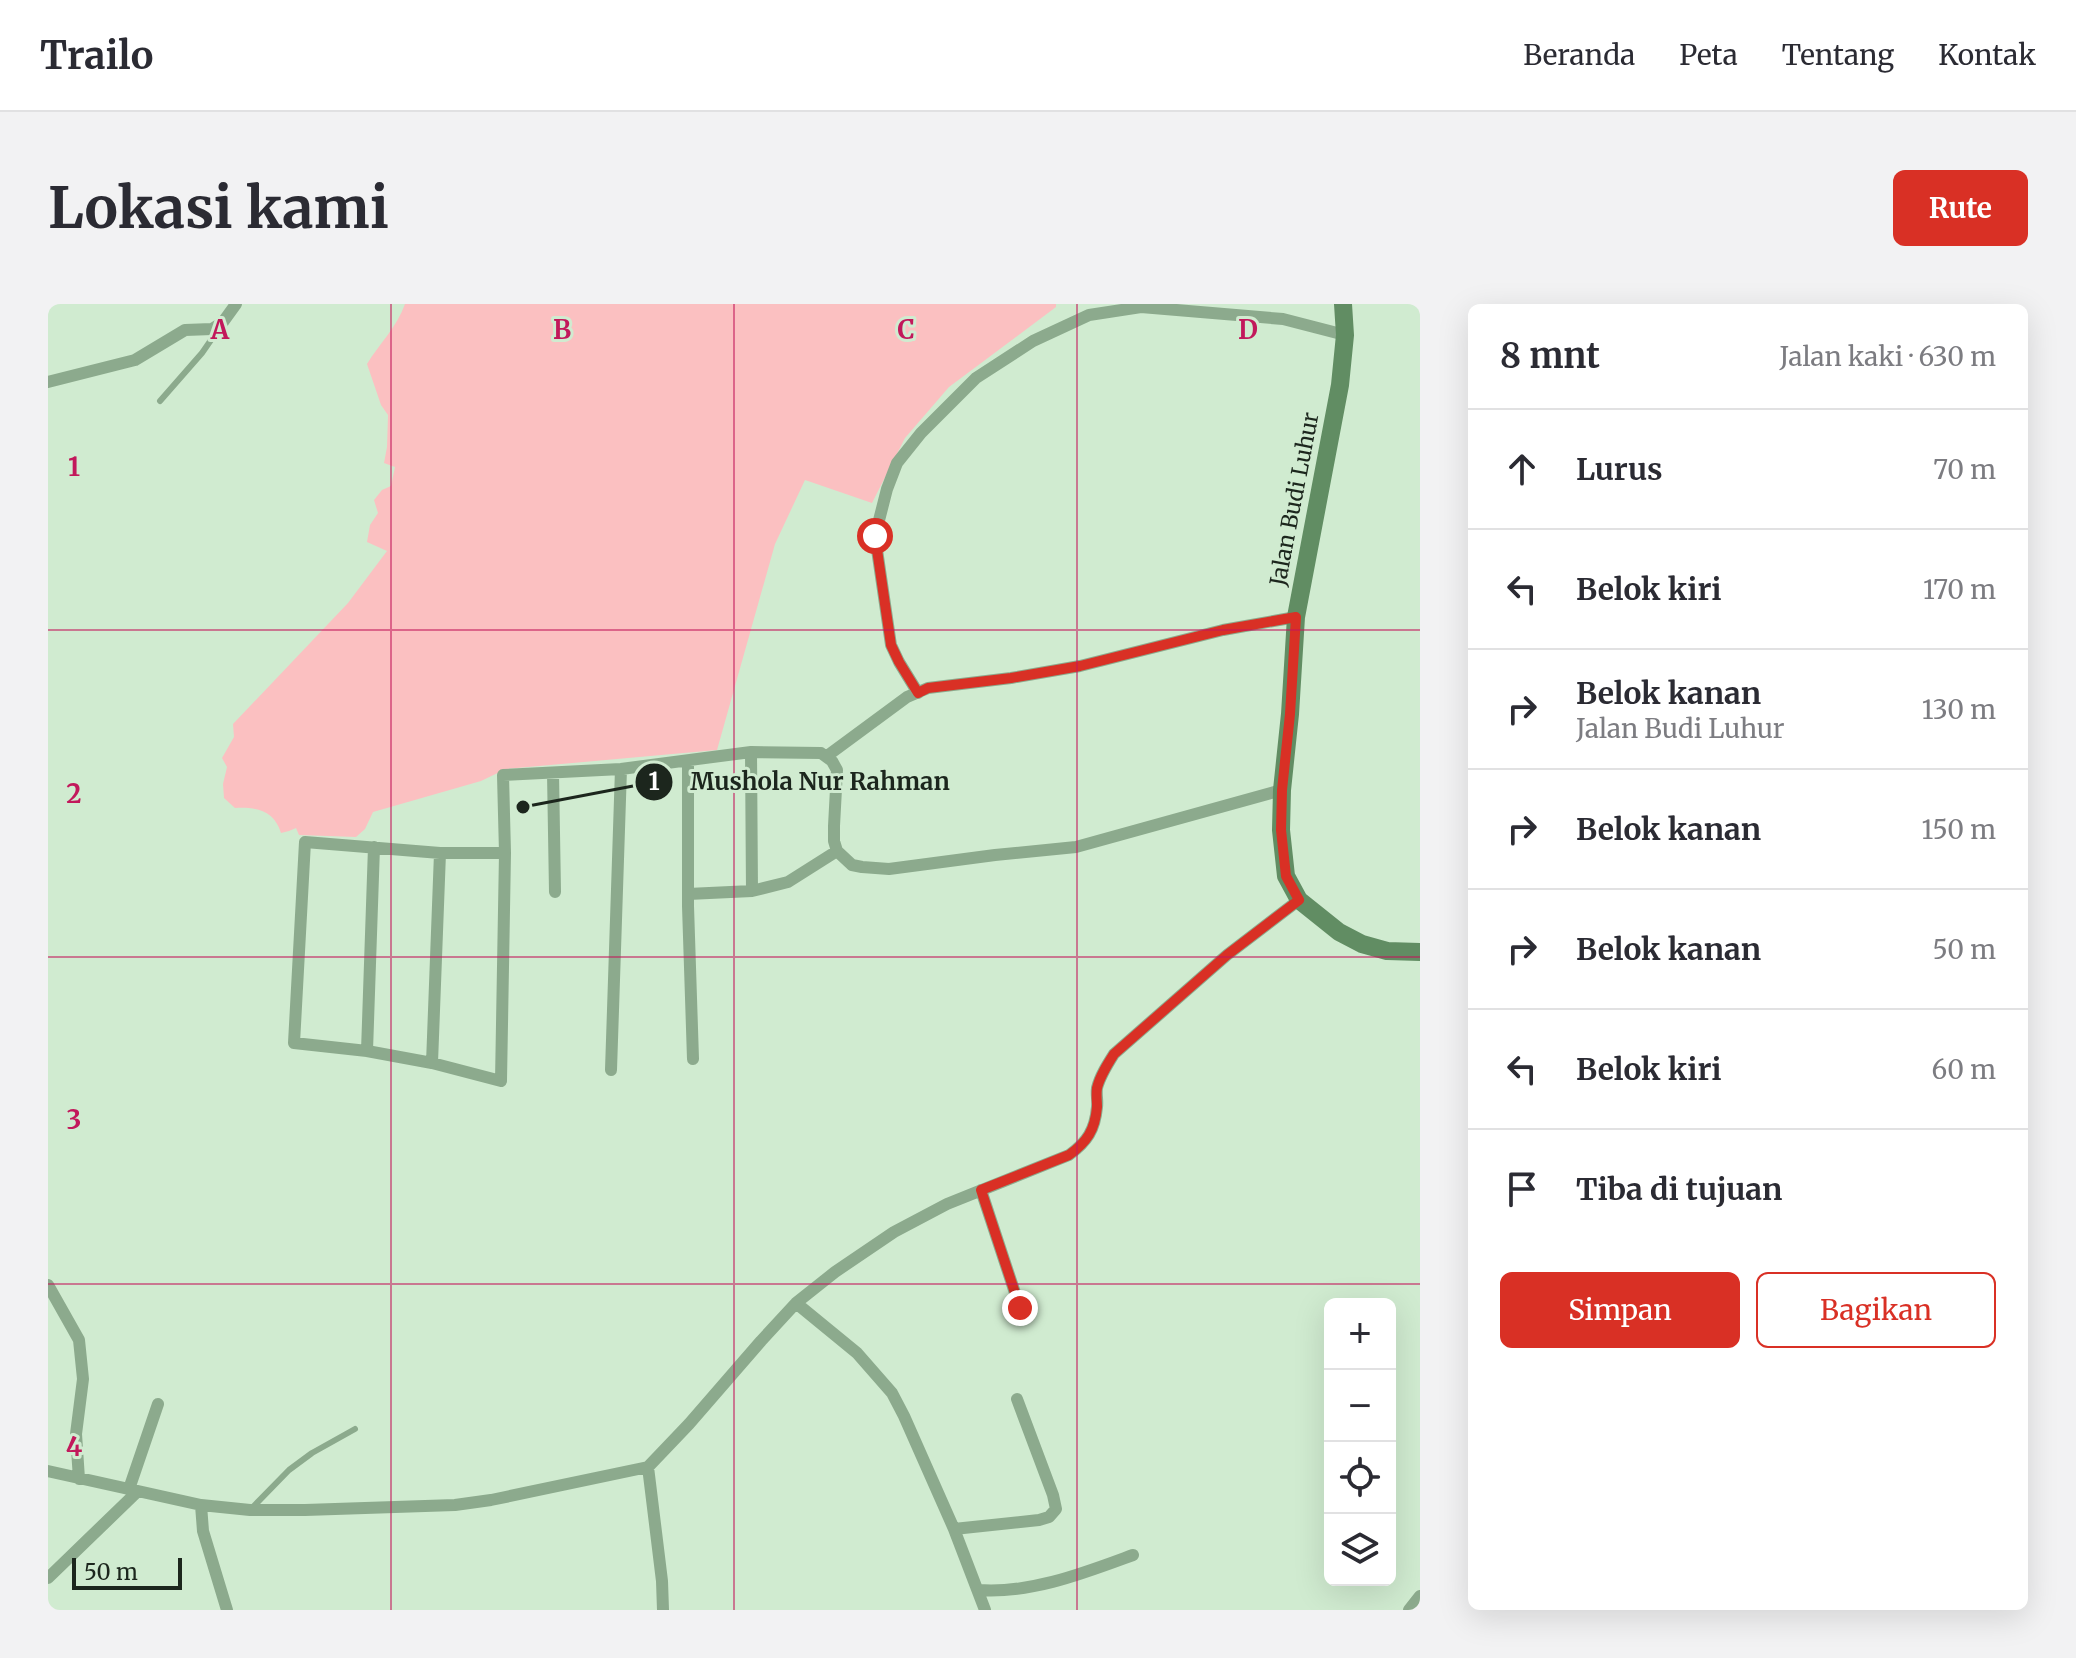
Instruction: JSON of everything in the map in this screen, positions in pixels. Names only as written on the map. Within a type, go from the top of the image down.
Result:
[{"type":"main road","name":"Jalan Budi Luhur","points":[[1343,304],[1345,335],[1340,385],[1296,617],[1282,790],[1281,830],[1286,876],[1299,900],[1339,932],[1362,944],[1387,951],[1420,952]]},
{"type":"street","points":[[48,382],[135,360],[185,330],[212,329],[223,322],[236,304]]},
{"type":"street","points":[[918,693],[891,645],[875,536],[897,463],[921,433],[976,378],[1033,341],[1089,315],[1141,307],[1283,319],[1345,335]]},
{"type":"street","points":[[827,756],[907,697],[928,688],[1080,666],[1223,630],[1296,617]]},
{"type":"street","points":[[505,853],[440,853],[305,842],[294,1043],[367,1051],[432,1063],[501,1081],[505,853],[503,775],[621,769],[751,752],[812,752],[827,756],[837,770],[834,841],[837,851],[852,865],[889,869],[1076,847],[1282,790]]},
{"type":"street","points":[[751,752],[752,891]]},
{"type":"street","points":[[688,761],[693,1059]]},
{"type":"street","points":[[611,1070],[621,769]]},
{"type":"street","points":[[553,773],[555,892]]},
{"type":"street","points":[[367,1051],[374,847]]},
{"type":"street","points":[[688,894],[752,891],[788,882],[837,851]]},
{"type":"street","points":[[432,1063],[440,853]]},
{"type":"street","points":[[48,1471],[201,1505],[250,1510],[455,1505],[648,1467],[796,1303],[835,1272],[894,1232],[947,1204],[1069,1155],[1080,1147],[1088,1139],[1097,1108],[1097,1090],[1104,1069],[1114,1054],[1227,955],[1299,900]]},
{"type":"street","points":[[981,1190],[1020,1308]]},
{"type":"street","points":[[48,1285],[79,1340],[83,1379],[76,1434],[79,1479]]},
{"type":"street","points":[[796,1303],[857,1353],[892,1393],[954,1529],[985,1610]]},
{"type":"street","points":[[954,1529],[1039,1520],[1049,1517],[1056,1509],[1017,1399]]},
{"type":"street","points":[[48,1578],[134,1490],[158,1404]]},
{"type":"street","points":[[648,1467],[663,1610]]},
{"type":"street","points":[[201,1505],[203,1531],[227,1610]]},
{"type":"street","points":[[978,1590],[1004,1590],[1045,1583],[1085,1573],[1133,1555]]},
{"type":"street","points":[[1409,1610],[1420,1596]]},
{"type":"lane","points":[[160,401],[202,353],[211,340],[212,329]]},
{"type":"lane","points":[[250,1510],[289,1470],[355,1429]]},
{"type":"shaded area","points":[[405,304],[1056,304],[1056,307],[949,387],[905,438],[872,503],[805,480],[775,544],[717,750],[506,769],[481,781],[373,812],[365,829],[356,837],[299,835],[296,828],[281,833],[269,815],[257,809],[235,808],[224,798],[227,767],[222,758],[234,737],[233,724],[348,603],[387,551],[367,542],[370,525],[378,513],[374,500],[382,490],[391,486],[395,467],[384,463],[388,415],[381,405],[367,364],[393,328]]},
{"type":"place","name":"Mushola Nur Rahman","points":[[523,807]]},
{"type":"route","points":[[875,536],[891,645],[918,693],[928,688],[1080,666],[1223,630],[1296,617],[1281,830],[1286,876],[1299,900],[1227,955],[1114,1054],[1104,1069],[1097,1090],[1097,1108],[1088,1139],[1080,1147],[1069,1155],[981,1190],[1020,1308]]}]
